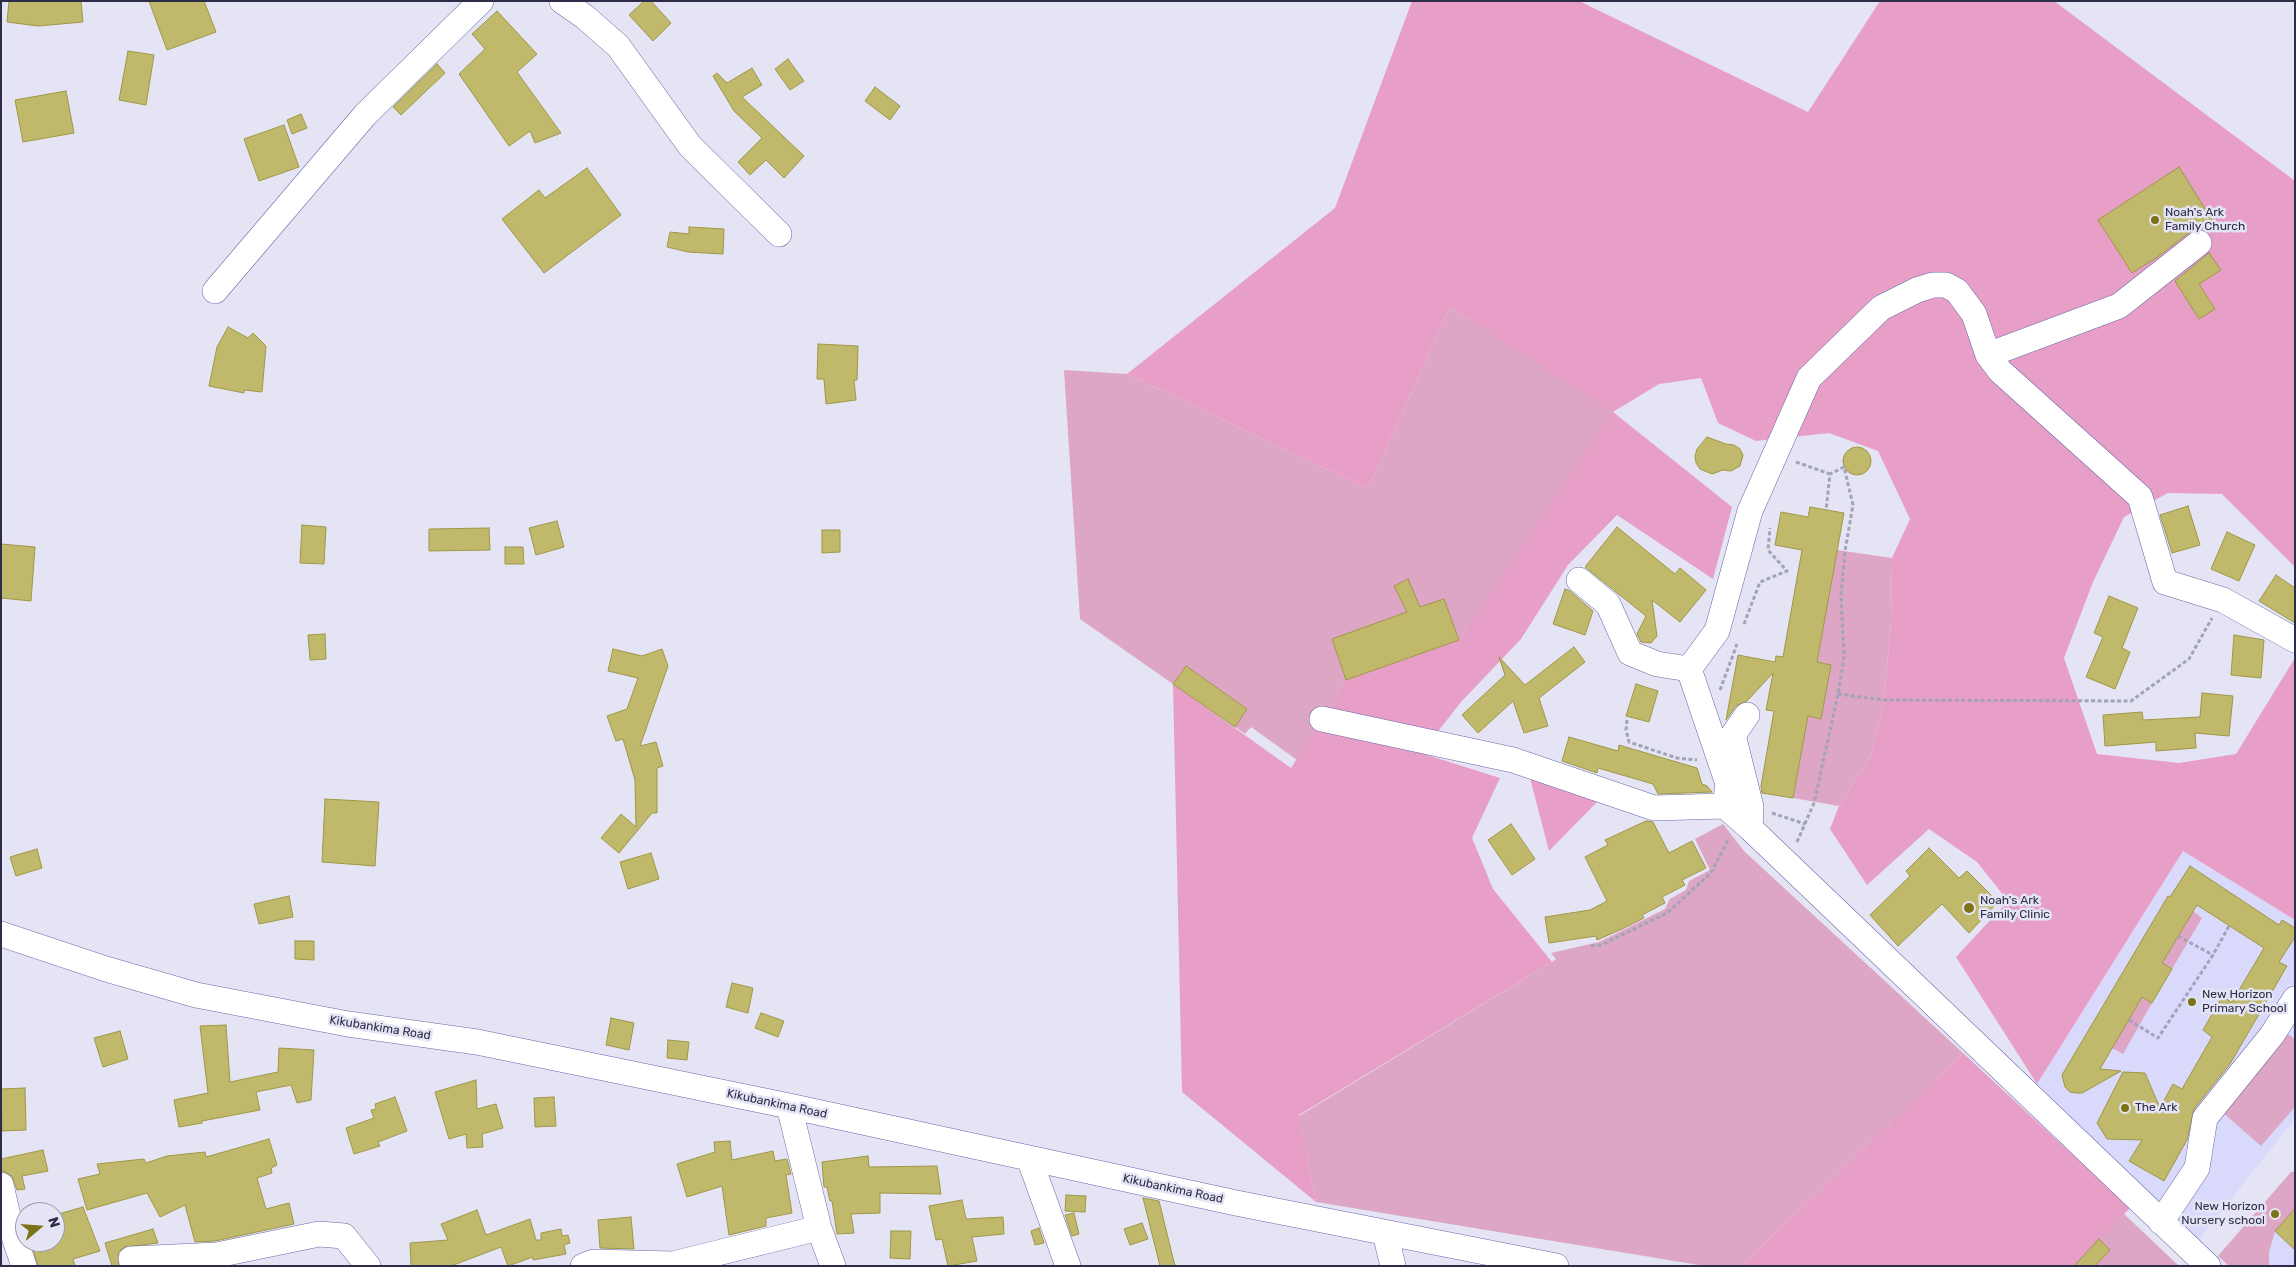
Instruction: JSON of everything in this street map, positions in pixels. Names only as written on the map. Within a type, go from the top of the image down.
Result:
[{"type":"street","points":[[215,291],[365,115],[481,1]]},
{"type":"street","points":[[562,1],[585,17],[618,46],[690,146],[779,234]]},
{"type":"street","points":[[1988,355],[2119,306],[2199,243]]},
{"type":"street","points":[[1689,669],[1717,631],[1750,511],[1809,378],[1881,308],[1917,290],[1933,285],[1946,285],[1958,291],[1974,314],[1988,355],[2000,371],[2140,497],[2165,582],[2223,600],[2295,640]]},
{"type":"street","points":[[1580,580],[1608,604],[1630,653],[1657,664],[1689,669]]},
{"type":"street","points":[[1689,669],[1728,784],[1741,815],[1788,866],[2208,1266]]},
{"type":"street","points":[[1741,815],[1733,735],[1747,715]]},
{"type":"street","points":[[1322,720],[1513,760],[1654,808],[1741,815]]},
{"type":"street","name":"Kikubankima Road","points":[[1,934],[106,969],[196,994],[348,1024],[477,1042],[789,1106],[1385,1234],[1556,1266]]},
{"type":"street","points":[[2160,1222],[2198,1168],[2205,1118],[2272,1035],[2295,999]]},
{"type":"street","points":[[789,1106],[819,1228],[834,1266]]},
{"type":"street","points":[[1030,1158],[1068,1266]]},
{"type":"street","points":[[1,1185],[10,1225],[24,1266]]},
{"type":"street","points":[[584,1266],[593,1262],[674,1265],[819,1228]]},
{"type":"street","points":[[131,1259],[218,1255],[319,1234],[344,1236],[368,1266]]},
{"type":"street","points":[[1385,1234],[1393,1266]]},
{"type":"path","points":[[1774,455],[1830,474],[1844,467],[1853,505],[1845,551],[1841,596],[1844,656],[1838,694],[1814,803],[1788,866]]},
{"type":"path","points":[[1826,510],[1830,474]]},
{"type":"path","points":[[1838,694],[1884,700],[2131,701],[2189,659],[2223,600]]},
{"type":"path","points":[[1627,720],[1626,730],[1629,742],[1677,758],[1720,761]]},
{"type":"path","points":[[1590,946],[1601,945],[1667,913],[1711,873],[1741,815],[1805,824]]},
{"type":"path","points":[[2129,1020],[2158,1038],[2230,926]]},
{"type":"path","points":[[2178,936],[2213,955]]},
{"type":"shaded area","points":[[1412,1],[1579,1],[1808,112],[1880,1],[2054,1],[2295,181],[2295,567],[2222,494],[2168,493],[2124,517],[2093,582],[2064,658],[2097,754],[2179,763],[2236,754],[2295,658],[2295,920],[2183,851],[2037,1084],[1956,957],[2008,901],[1977,862],[1929,829],[1867,885],[1830,829],[1839,806],[1871,756],[1884,700],[1891,622],[1892,558],[1910,519],[1878,451],[1829,433],[1756,441],[1718,423],[1701,378],[1659,384],[1613,412],[1732,507],[1713,579],[1617,515],[1568,565],[1521,639],[1461,702],[1421,753],[1500,778],[1472,838],[1493,889],[1552,962],[1299,1115],[1316,1202],[1182,1092],[1173,684],[1291,768],[1346,680],[1459,640],[1612,412],[1450,307],[1368,489],[1127,374],[1335,208]]},
{"type":"shaded area","points":[[1450,307],[1613,412],[1459,640],[1444,599],[1332,639],[1346,680],[1297,760],[1251,727],[1245,734],[1235,727],[1247,709],[1186,666],[1173,684],[1080,619],[1064,370],[1127,374],[1368,489]]},
{"type":"shaded area","points":[[1837,550],[1892,558],[1891,622],[1884,700],[1871,756],[1839,806],[1793,798],[1808,716],[1821,719],[1831,665],[1817,662]]},
{"type":"shaded area","points":[[1530,778],[1601,798],[1549,851]]},
{"type":"shaded area","points":[[1723,824],[1744,851],[1963,1053],[1741,1266],[1705,1266],[1316,1202],[1299,1116],[1552,962],[1556,959],[1551,953],[1599,942],[1665,909],[1670,899],[1686,890],[1689,881],[1710,870],[1695,839]]},
{"type":"shaded area","name":"New Horizon Primary School","points":[[2183,851],[2295,920],[2295,1119],[2196,1243],[2037,1084]]},
{"type":"shaded area","points":[[2193,911],[2202,918],[2172,969],[2162,963]]},
{"type":"shaded area","points":[[2142,997],[2152,1003],[2123,1054],[2112,1048]]},
{"type":"shaded area","points":[[2288,1034],[2295,1039],[2295,1107],[2261,1146],[2221,1111]]},
{"type":"shaded area","points":[[1963,1053],[2130,1208],[2074,1266],[1741,1266]]},
{"type":"shaded area","name":"New Horizon Nursery school","points":[[2291,1172],[2295,1172],[2295,1266],[2229,1266],[2218,1256]]},
{"type":"shaded area","name":"New Horizon Nursery school","points":[[2291,1172],[2295,1172],[2295,1213],[2290,1215],[2275,1231],[2269,1252],[2269,1266],[2229,1266],[2218,1256]]},
{"type":"shaded area","points":[[2124,1214],[2179,1266],[2095,1266],[2110,1250],[2099,1239]]},
{"type":"building","points":[[9,1],[81,1],[83,22],[38,26],[7,22]]},
{"type":"building","points":[[149,1],[204,1],[216,32],[167,50]]},
{"type":"building","points":[[644,1],[651,1],[671,23],[653,41],[629,15]]},
{"type":"building","points":[[497,11],[537,54],[517,72],[561,133],[535,143],[530,131],[509,146],[459,74],[485,49],[472,34]]},
{"type":"building","points":[[128,51],[154,55],[146,105],[119,100]]},
{"type":"building","points":[[788,59],[804,81],[790,90],[775,69]]},
{"type":"building","points":[[437,64],[445,73],[401,115],[393,107]]},
{"type":"building","points":[[752,68],[762,85],[742,97],[804,156],[784,178],[766,160],[750,175],[738,162],[762,138],[734,111],[713,76],[717,73],[727,83]]},
{"type":"building","points":[[875,87],[900,106],[890,120],[865,101]]},
{"type":"building","points":[[66,91],[74,133],[23,142],[15,100]]},
{"type":"building","points":[[301,114],[307,128],[292,134],[287,120]]},
{"type":"building","points":[[284,125],[299,167],[259,181],[244,139]]},
{"type":"building","name":"Noah's Ark Family Church","points":[[2179,167],[2212,220],[2190,232],[2159,256],[2132,273],[2098,220]]},
{"type":"building","points":[[587,168],[621,215],[544,273],[502,219],[539,190],[545,198]]},
{"type":"building","points":[[689,227],[724,229],[723,254],[688,252],[667,247],[670,232],[689,234]]},
{"type":"building","points":[[2209,253],[2221,270],[2199,284],[2215,309],[2199,319],[2175,281]]},
{"type":"building","points":[[228,327],[248,338],[253,333],[266,346],[262,392],[244,390],[244,393],[209,386],[217,347]]},
{"type":"building","points":[[818,344],[858,346],[857,380],[854,380],[856,400],[826,404],[824,379],[817,379]]},
{"type":"building","points":[[1707,437],[1734,445],[1740,449],[1743,455],[1740,466],[1731,471],[1723,470],[1712,474],[1700,469],[1696,463],[1695,456],[1697,449]]},
{"type":"building","points":[[1857,447],[1867,451],[1871,461],[1867,471],[1857,475],[1847,471],[1843,461],[1847,451]]},
{"type":"building","points":[[2188,506],[2200,545],[2172,553],[2160,515]]},
{"type":"building","points":[[1810,507],[1844,513],[1817,662],[1831,665],[1821,719],[1808,716],[1793,798],[1762,793],[1761,786],[1774,711],[1766,710],[1773,673],[1747,701],[1736,706],[1726,720],[1738,655],[1775,662],[1776,656],[1783,657],[1802,550],[1775,545],[1781,512],[1808,517]]},
{"type":"building","points":[[557,521],[564,547],[536,555],[529,528]]},
{"type":"building","points":[[302,525],[326,527],[324,564],[300,563]]},
{"type":"building","points":[[1617,527],[1675,574],[1680,568],[1706,590],[1680,622],[1652,600],[1657,636],[1651,643],[1641,642],[1637,634],[1646,616],[1585,567]]},
{"type":"building","points":[[489,528],[490,550],[429,551],[429,529]]},
{"type":"building","points":[[822,530],[840,530],[840,552],[822,553]]},
{"type":"building","points":[[2227,532],[2255,545],[2239,581],[2211,569]]},
{"type":"building","points":[[1,544],[35,547],[31,601],[1,598]]},
{"type":"building","points":[[505,547],[523,547],[524,564],[505,564]]},
{"type":"building","points":[[2276,575],[2295,588],[2295,623],[2259,601]]},
{"type":"building","points":[[1408,579],[1420,607],[1444,599],[1459,640],[1346,680],[1332,639],[1407,612],[1394,586]]},
{"type":"building","points":[[1565,589],[1570,591],[1593,611],[1585,635],[1553,624]]},
{"type":"building","points":[[2109,596],[2138,608],[2122,648],[2130,652],[2115,689],[2086,677],[2103,637],[2094,633]]},
{"type":"building","points":[[325,634],[326,659],[310,660],[308,635]]},
{"type":"building","points":[[2234,635],[2264,640],[2261,678],[2231,675]]},
{"type":"building","points":[[1574,647],[1585,662],[1539,698],[1548,726],[1524,733],[1513,701],[1478,733],[1462,715],[1505,675],[1499,657],[1525,685]]},
{"type":"building","points":[[613,649],[642,656],[662,649],[668,666],[640,746],[656,742],[663,766],[657,768],[657,813],[652,813],[619,853],[601,838],[621,814],[636,827],[635,780],[623,739],[616,741],[607,716],[627,709],[638,678],[608,671]]},
{"type":"building","points":[[1186,666],[1247,709],[1235,727],[1173,684]]},
{"type":"building","points":[[1636,684],[1658,691],[1649,722],[1626,716]]},
{"type":"building","points":[[2202,693],[2233,696],[2229,736],[2195,733],[2196,748],[2156,751],[2156,742],[2105,746],[2103,715],[2142,712],[2143,720],[2200,717]]},
{"type":"building","points":[[1569,737],[1618,751],[1619,745],[1697,768],[1702,784],[1707,786],[1712,792],[1658,794],[1653,784],[1598,768],[1597,773],[1562,761]]},
{"type":"building","points":[[325,799],[379,802],[375,866],[322,862]]},
{"type":"building","points":[[1646,821],[1653,822],[1669,853],[1692,841],[1706,868],[1682,880],[1685,885],[1662,897],[1665,903],[1642,915],[1644,918],[1622,929],[1597,940],[1596,936],[1549,943],[1545,917],[1590,910],[1607,901],[1585,857],[1608,845],[1605,840]]},
{"type":"building","points":[[1511,824],[1535,859],[1512,875],[1488,840]]},
{"type":"building","name":"Noah's Ark Family Clinic","points":[[1929,848],[1959,878],[1967,871],[1998,902],[1969,933],[1942,904],[1898,946],[1870,915],[1910,876],[1906,871]]},
{"type":"building","points":[[37,849],[42,868],[16,876],[10,857]]},
{"type":"building","points":[[651,853],[659,879],[628,889],[620,862]]},
{"type":"building","points":[[2190,866],[2279,925],[2282,920],[2295,928],[2295,937],[2279,962],[2287,966],[2230,1064],[2194,1109],[2187,1140],[2164,1181],[2129,1161],[2142,1140],[2107,1139],[2097,1123],[2123,1072],[2145,1073],[2160,1108],[2173,1084],[2182,1089],[2212,1037],[2203,1030],[2222,997],[2232,1002],[2264,948],[2197,905],[2162,963],[2172,969],[2152,1003],[2142,997],[2100,1069],[2121,1071],[2082,1093],[2070,1092],[2065,1087],[2062,1075],[2168,896],[2170,897]]},
{"type":"building","points":[[289,896],[293,917],[259,924],[254,904]]},
{"type":"building","points":[[295,941],[314,941],[314,960],[295,959]]},
{"type":"building","points":[[732,983],[753,988],[748,1013],[726,1007]]},
{"type":"building","points":[[761,1013],[784,1021],[778,1037],[755,1028]]},
{"type":"building","points":[[611,1018],[634,1023],[629,1050],[606,1045]]},
{"type":"building","points":[[226,1025],[230,1082],[278,1072],[279,1048],[314,1050],[311,1100],[297,1103],[291,1085],[256,1092],[260,1110],[179,1127],[174,1100],[208,1093],[200,1026]]},
{"type":"building","points":[[120,1031],[128,1059],[103,1067],[94,1038]]},
{"type":"building","points":[[668,1040],[689,1042],[687,1060],[667,1058]]},
{"type":"building","points":[[476,1080],[477,1109],[496,1104],[503,1128],[482,1134],[483,1147],[467,1148],[466,1134],[449,1139],[435,1092]]},
{"type":"building","points":[[25,1088],[26,1130],[2,1131],[1,1089]]},
{"type":"building","points":[[395,1097],[407,1131],[378,1142],[380,1146],[354,1154],[346,1128],[374,1118],[371,1110],[376,1109],[375,1104]]},
{"type":"building","points":[[554,1097],[556,1126],[535,1127],[534,1098]]},
{"type":"building","points":[[269,1139],[277,1165],[271,1168],[272,1173],[257,1178],[266,1209],[289,1203],[294,1224],[215,1241],[195,1242],[185,1205],[160,1217],[147,1193],[87,1210],[78,1179],[100,1174],[97,1164],[144,1159],[146,1163],[167,1156],[205,1152],[206,1157]]},
{"type":"building","points":[[730,1141],[732,1160],[773,1151],[775,1161],[787,1159],[791,1174],[786,1175],[792,1213],[766,1218],[766,1226],[729,1235],[722,1186],[687,1197],[677,1164],[715,1152],[714,1142]]},
{"type":"building","points":[[43,1150],[48,1171],[22,1176],[25,1189],[17,1190],[12,1176],[2,1171],[1,1159]]},
{"type":"building","points":[[868,1156],[869,1167],[937,1166],[941,1194],[880,1193],[880,1213],[851,1214],[854,1233],[837,1234],[832,1201],[830,1201],[827,1187],[824,1187],[822,1162]]},
{"type":"building","points":[[1066,1195],[1086,1196],[1085,1212],[1065,1211]]},
{"type":"building","points":[[1143,1198],[1159,1201],[1175,1266],[1160,1266]]},
{"type":"building","points":[[962,1200],[966,1219],[1003,1217],[1004,1234],[972,1237],[977,1261],[948,1266],[942,1239],[936,1240],[929,1206]]},
{"type":"building","points":[[83,1207],[100,1251],[73,1259],[75,1266],[38,1266],[34,1252],[65,1252],[65,1212]]},
{"type":"building","points":[[2295,1209],[2295,1250],[2275,1231]]},
{"type":"building","points":[[477,1210],[486,1235],[530,1219],[536,1240],[541,1240],[541,1233],[561,1229],[562,1236],[568,1235],[570,1243],[564,1245],[566,1254],[533,1260],[533,1257],[508,1266],[501,1247],[451,1266],[411,1266],[410,1243],[448,1240],[441,1224]]},
{"type":"building","points":[[1074,1213],[1079,1234],[1072,1236],[1065,1215]]},
{"type":"building","points":[[631,1217],[634,1249],[600,1248],[598,1220]]},
{"type":"building","points":[[1142,1223],[1148,1239],[1130,1245],[1124,1229]]},
{"type":"building","points":[[1039,1228],[1044,1243],[1035,1245],[1031,1231]]},
{"type":"building","points":[[153,1229],[158,1243],[124,1247],[118,1253],[119,1266],[112,1266],[105,1243]]},
{"type":"building","points":[[891,1231],[911,1231],[910,1259],[890,1258]]},
{"type":"building","points":[[2099,1239],[2110,1250],[2095,1266],[2074,1266]]},
{"type":"place","name":"Noah's Ark Family Church","points":[[2155,220]]},
{"type":"place","name":"Noah's Ark Family Clinic","points":[[1969,908]]},
{"type":"place","name":"New Horizon Primary School","points":[[2192,1002]]},
{"type":"place","name":"The Ark","points":[[2125,1108]]},
{"type":"place","name":"New Horizon Nursery school","points":[[2275,1214]]}]
